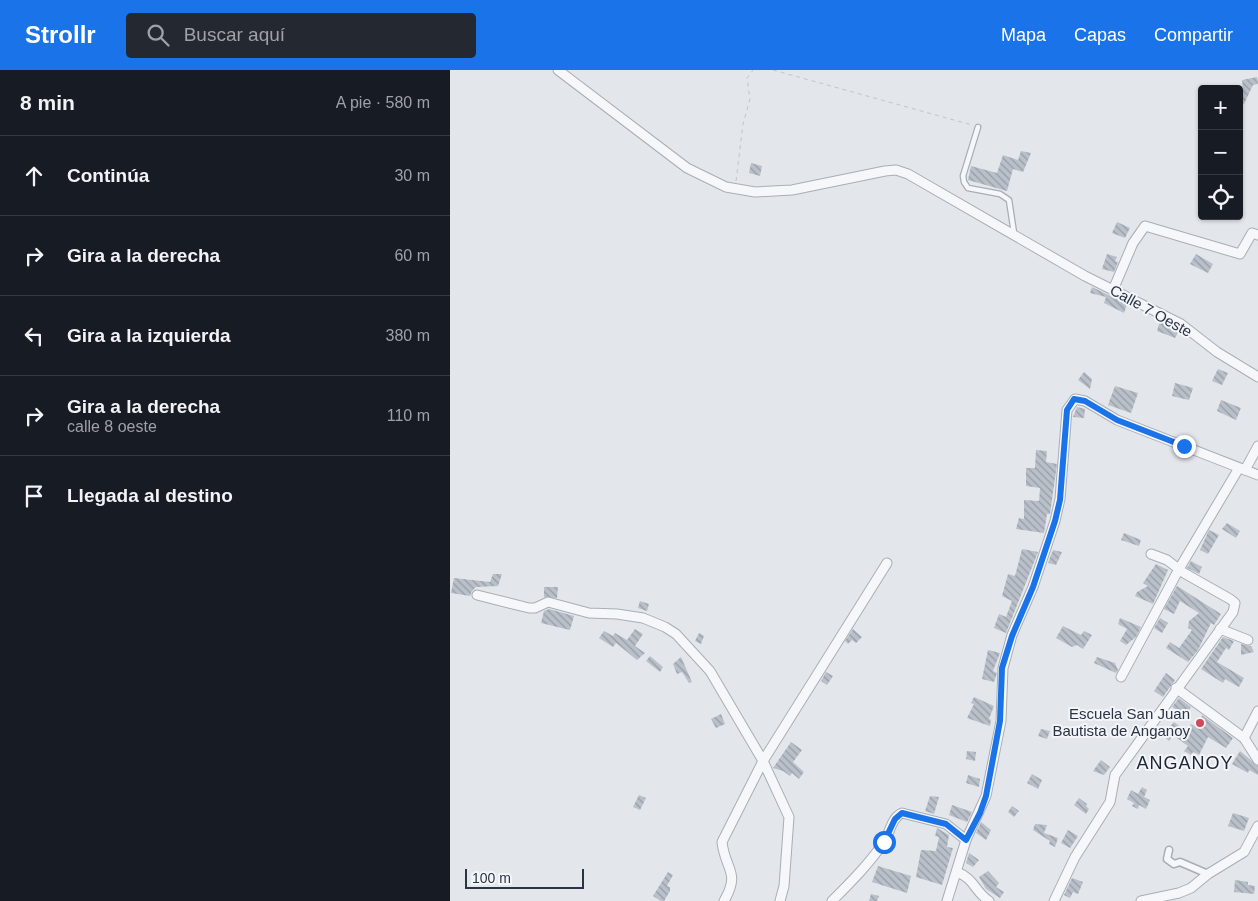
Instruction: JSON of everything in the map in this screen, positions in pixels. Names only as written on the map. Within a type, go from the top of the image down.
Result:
[{"type":"street","name":"Calle 7 Oeste","points":[[558,70],[687,168],[726,187],[755,192],[792,190],[896,170],[908,174],[1067,265],[1181,324],[1217,352],[1258,377]]},
{"type":"street","points":[[1113,290],[1134,243],[1145,226],[1240,254],[1252,234],[1258,235]]},
{"type":"street","points":[[947,901],[966,840],[980,813],[986,796],[1000,721],[1002,668],[1012,636],[1033,587],[1055,521],[1060,500],[1067,410],[1070,404],[1074,399],[1085,401],[1117,420],[1258,475]]},
{"type":"street","points":[[1121,677],[1178,569],[1258,446]]},
{"type":"street","points":[[1054,901],[1074,857],[1110,802],[1115,775],[1176,688],[1233,612],[1235,603],[1178,569],[1167,560],[1152,554]]},
{"type":"street","points":[[724,901],[731,888],[733,878],[722,842],[763,761],[887,563]]},
{"type":"street","points":[[477,595],[529,608],[535,608],[548,602],[589,613],[629,615],[665,626],[676,634],[710,671],[763,761],[788,816],[784,886],[780,901]]},
{"type":"street","points":[[1220,629],[1248,640]]},
{"type":"street","points":[[1176,688],[1244,738],[1258,760]]},
{"type":"street","points":[[1244,738],[1258,711]]},
{"type":"street","points":[[832,901],[859,874],[884,842],[895,819],[902,813],[946,824],[966,840]]},
{"type":"street","points":[[1141,901],[1185,892],[1208,874],[1244,852],[1258,826]]},
{"type":"street","points":[[1170,850],[1167,859],[1174,864],[1180,862],[1208,874]]},
{"type":"street","points":[[957,872],[971,879],[978,891],[989,901]]},
{"type":"lane","points":[[978,127],[963,176],[964,182],[968,188],[1000,194],[1008,200],[1014,235]]},
{"type":"path","points":[[735,188],[743,124],[750,99],[747,78],[753,70]]},
{"type":"path","points":[[773,70],[978,127]]},
{"type":"building","points":[[1257,77],[1258,84],[1253,85],[1244,104],[1243,104],[1242,80]]},
{"type":"building","points":[[1021,151],[1031,153],[1023,172],[1013,169],[1007,191],[968,180],[971,166],[997,173],[1003,155],[1018,160]]},
{"type":"building","points":[[751,163],[762,166],[760,176],[749,173]]},
{"type":"building","points":[[1117,222],[1130,228],[1125,238],[1112,233]]},
{"type":"building","points":[[1107,254],[1117,257],[1115,261],[1118,262],[1114,272],[1102,269]]},
{"type":"building","points":[[1196,254],[1213,264],[1208,273],[1190,264]]},
{"type":"building","points":[[1092,287],[1127,304],[1124,313],[1104,303],[1106,297],[1090,293]]},
{"type":"building","points":[[1160,320],[1179,331],[1175,338],[1157,331]]},
{"type":"building","points":[[1218,369],[1228,373],[1222,385],[1212,381]]},
{"type":"building","points":[[1084,372],[1092,379],[1090,389],[1078,380]]},
{"type":"building","points":[[1175,383],[1193,388],[1189,400],[1172,396]]},
{"type":"building","points":[[1115,386],[1138,393],[1131,413],[1108,405]]},
{"type":"building","points":[[1221,400],[1241,408],[1236,420],[1217,411]]},
{"type":"building","points":[[1077,407],[1085,409],[1084,418],[1073,417]]},
{"type":"building","points":[[1036,450],[1047,451],[1046,462],[1057,464],[1050,514],[1047,514],[1044,533],[1016,529],[1019,518],[1024,519],[1024,500],[1039,501],[1040,488],[1026,486],[1026,468],[1035,468]]},
{"type":"building","points":[[1227,523],[1240,531],[1236,538],[1222,529]]},
{"type":"building","points":[[1209,530],[1219,535],[1208,554],[1200,550]]},
{"type":"building","points":[[1124,533],[1141,540],[1139,546],[1121,540]]},
{"type":"building","points":[[1022,549],[1038,552],[1006,633],[994,628],[999,614],[1006,617],[1012,601],[1002,596],[1008,574],[1015,576]]},
{"type":"building","points":[[1053,550],[1062,552],[1056,565],[1048,563]]},
{"type":"building","points":[[1191,561],[1202,567],[1199,574],[1187,568]]},
{"type":"building","points":[[1156,564],[1168,570],[1153,604],[1135,596],[1137,592],[1148,586],[1143,583]]},
{"type":"building","points":[[493,574],[502,574],[498,586],[476,587],[470,596],[451,593],[454,578],[490,582]]},
{"type":"building","points":[[1177,586],[1221,614],[1214,625],[1211,623],[1198,650],[1188,662],[1166,648],[1170,642],[1179,648],[1192,630],[1188,628],[1189,621],[1199,613],[1180,601],[1174,614],[1164,609]]},
{"type":"building","points":[[544,587],[558,587],[557,598],[544,597]]},
{"type":"building","points":[[640,601],[649,604],[647,611],[638,608]]},
{"type":"building","points":[[549,609],[574,616],[570,630],[541,623],[544,611]]},
{"type":"building","points":[[1120,618],[1141,627],[1136,637],[1126,645],[1120,641],[1127,629],[1118,624]]},
{"type":"building","points":[[1160,618],[1168,623],[1162,633],[1154,628]]},
{"type":"building","points":[[1063,626],[1081,635],[1084,631],[1092,635],[1083,649],[1077,645],[1072,647],[1056,638]]},
{"type":"building","points":[[635,629],[643,634],[635,646],[645,653],[637,660],[616,643],[613,647],[599,638],[604,631],[613,636],[615,633],[627,640]]},
{"type":"building","points":[[853,629],[862,637],[856,643],[852,640],[848,644],[845,641]]},
{"type":"building","points":[[699,633],[704,636],[701,644],[695,641]]},
{"type":"building","points":[[1223,637],[1234,641],[1229,650],[1226,648],[1217,662],[1244,678],[1239,687],[1225,679],[1223,683],[1201,669]]},
{"type":"building","points":[[1241,644],[1251,646],[1254,652],[1241,655]]},
{"type":"building","points":[[988,650],[1000,653],[993,671],[997,673],[994,682],[982,679]]},
{"type":"building","points":[[650,656],[663,667],[660,672],[646,661]]},
{"type":"building","points":[[681,657],[692,682],[689,683],[682,672],[677,674],[673,664]]},
{"type":"building","points":[[1097,657],[1115,663],[1118,670],[1116,673],[1094,663]]},
{"type":"building","points":[[826,672],[833,676],[827,685],[821,681]]},
{"type":"building","points":[[1166,673],[1175,680],[1163,697],[1154,691]]},
{"type":"building","points":[[974,697],[994,706],[989,719],[991,720],[990,726],[967,718],[974,704],[971,703]]},
{"type":"building","points":[[1179,698],[1191,707],[1186,716],[1172,707]]},
{"type":"building","points":[[721,714],[725,724],[716,728],[711,719]]},
{"type":"building","points":[[1202,715],[1233,738],[1226,748],[1208,737],[1199,755],[1193,752],[1191,755],[1184,751],[1188,746],[1173,735],[1169,741],[1163,735],[1174,722],[1187,732],[1191,724],[1200,728]]},
{"type":"building","points":[[1041,729],[1050,731],[1047,739],[1038,736]]},
{"type":"building","points":[[791,742],[802,750],[793,762],[804,772],[799,779],[792,773],[790,776],[783,771],[773,768]]},
{"type":"building","points":[[967,751],[976,752],[975,761],[966,759]]},
{"type":"building","points":[[1240,751],[1258,766],[1258,775],[1249,770],[1248,773],[1232,764]]},
{"type":"building","points":[[1101,760],[1110,767],[1104,775],[1093,771]]},
{"type":"building","points":[[1032,774],[1042,780],[1038,789],[1027,783]]},
{"type":"building","points":[[968,775],[980,779],[979,787],[966,783]]},
{"type":"building","points":[[1142,787],[1147,790],[1144,797],[1150,800],[1146,809],[1139,805],[1138,809],[1132,806],[1134,803],[1127,799],[1131,790],[1138,794]]},
{"type":"building","points":[[639,795],[646,798],[640,810],[633,807]]},
{"type":"building","points":[[930,796],[939,797],[934,814],[925,811]]},
{"type":"building","points":[[1079,798],[1087,804],[1086,806],[1089,809],[1086,814],[1074,805]]},
{"type":"building","points":[[952,805],[972,812],[967,822],[949,815]]},
{"type":"building","points":[[1012,806],[1019,811],[1014,817],[1008,812]]},
{"type":"building","points":[[1233,813],[1249,818],[1244,831],[1228,826]]},
{"type":"building","points":[[981,822],[991,830],[986,840],[976,833]]},
{"type":"building","points":[[1035,824],[1047,825],[1044,833],[1058,838],[1055,847],[1049,844],[1050,841],[1033,830]]},
{"type":"building","points":[[937,828],[949,835],[947,847],[953,848],[942,885],[916,877],[921,850],[936,851],[939,837],[935,836]]},
{"type":"building","points":[[1068,830],[1078,836],[1070,848],[1061,843]]},
{"type":"building","points":[[969,853],[979,860],[973,867],[966,863]]},
{"type":"building","points":[[878,866],[911,876],[907,893],[872,882]]},
{"type":"building","points":[[988,871],[999,883],[996,887],[1004,892],[1000,898],[986,889],[979,877]]},
{"type":"building","points":[[668,872],[673,875],[667,886],[670,887],[670,891],[664,901],[661,901],[653,896]]},
{"type":"building","points":[[1072,878],[1083,882],[1078,894],[1073,892],[1070,898],[1064,895]]},
{"type":"building","points":[[1235,880],[1248,882],[1248,885],[1255,886],[1254,894],[1234,892]]},
{"type":"building","points":[[871,894],[879,896],[877,901],[869,901]]},
{"type":"place","name":"Escuela San Juan Bautista de Anganoy","points":[[1200,723]]},
{"type":"district","name":"ANGANOY","points":[[1185,763]]},
{"type":"route","points":[[884,842],[895,819],[902,813],[946,824],[966,840],[984,805],[1002,707],[1002,668],[1012,636],[1050,541],[1060,500],[1067,410],[1070,404],[1074,399],[1085,401],[1117,420],[1184,446]]}]
